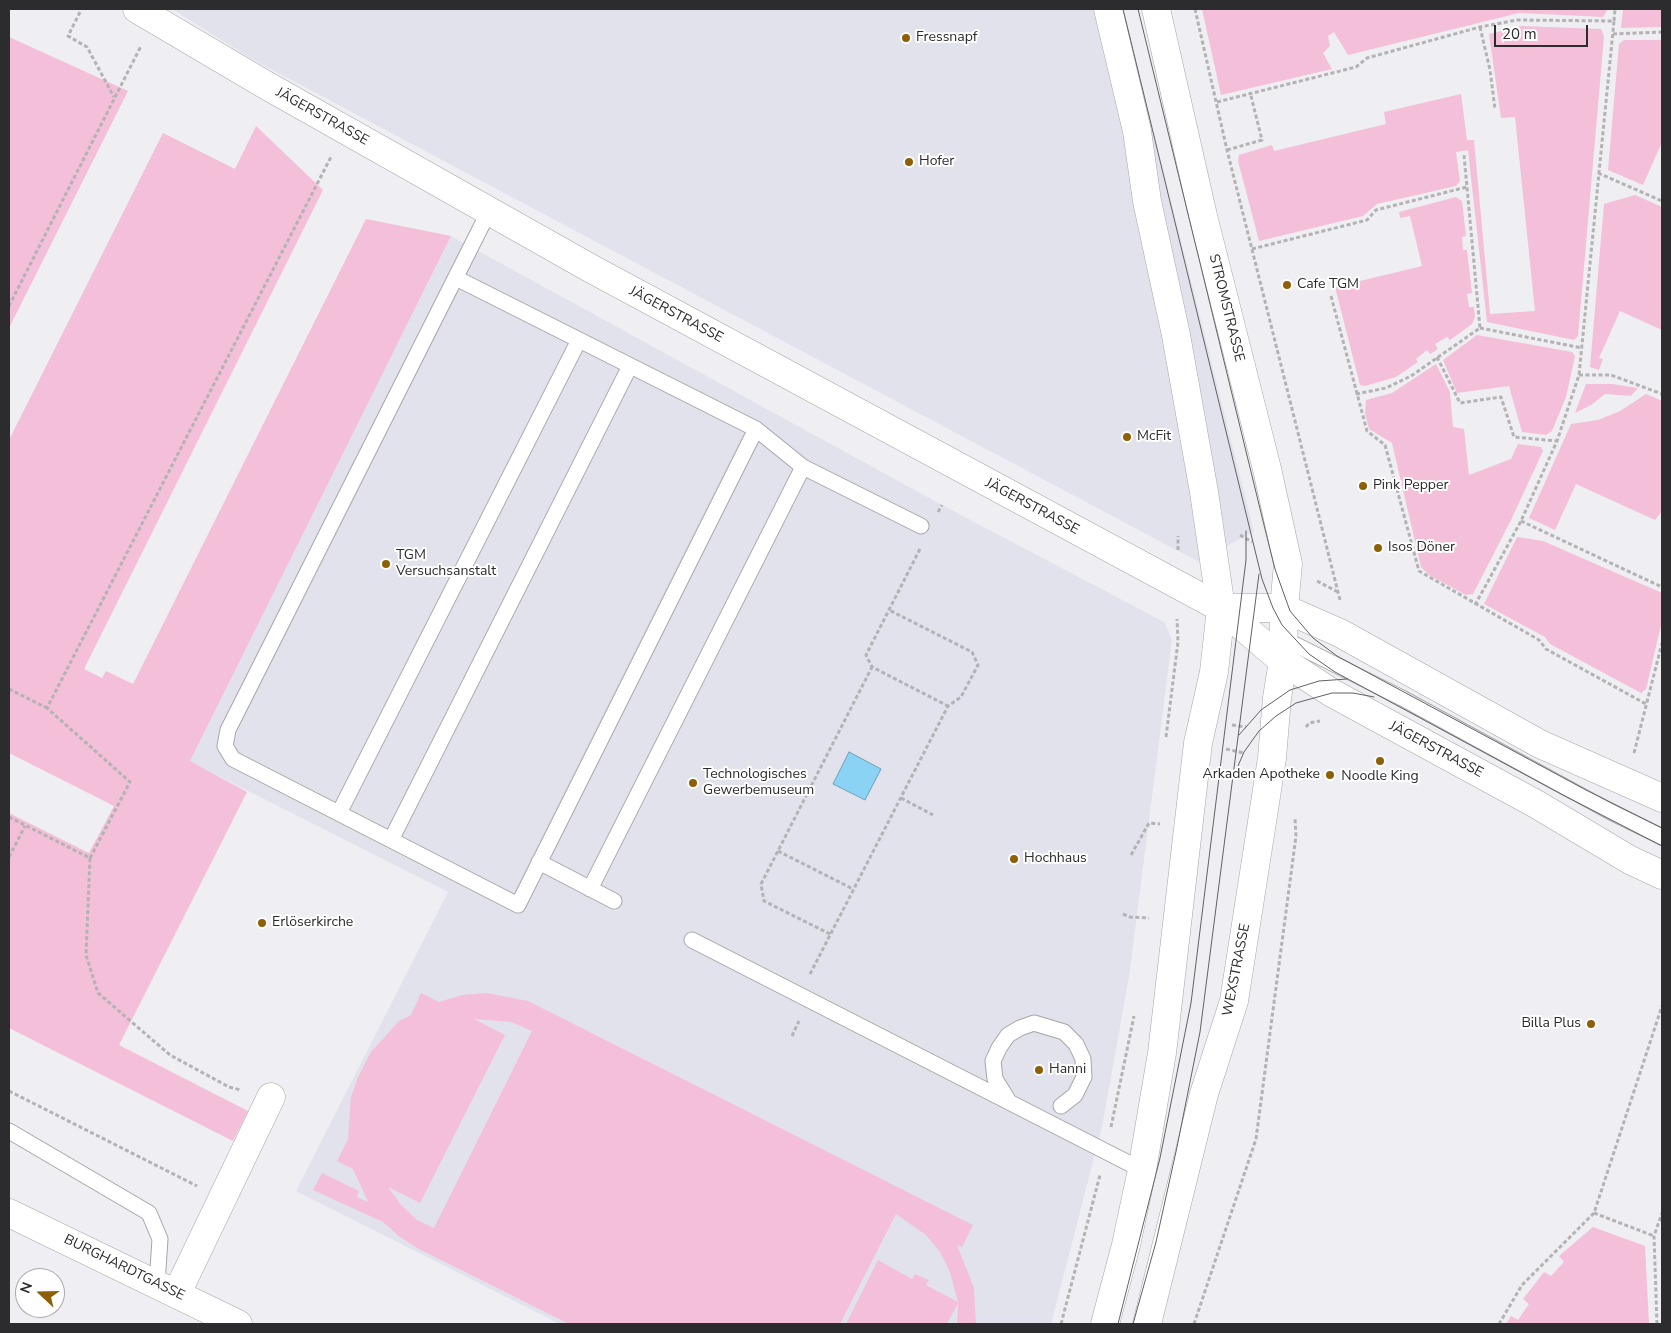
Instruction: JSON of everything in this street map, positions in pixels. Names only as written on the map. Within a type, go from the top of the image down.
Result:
[{"type":"street","points":[[1105,1324],[1126,1245],[1142,1170],[1162,1053],[1195,763],[1214,672],[1221,608],[1204,488],[1176,335],[1147,201],[1137,131],[1108,9]]},
{"type":"street","name":"STROMSTRASSE","points":[[1156,9],[1200,206],[1267,469],[1286,554],[1288,564],[1284,608]]},
{"type":"street","name":"JÄGERSTRASSE","points":[[146,14],[345,130],[616,283],[1221,608],[1282,649],[1332,693],[1536,804],[1597,842],[1662,876]]},
{"type":"street","name":"JÄGERSTRASSE","points":[[1221,608],[1284,608],[1340,633],[1540,744],[1662,798]]},
{"type":"street","name":"WEXSTRASSE","points":[[1147,1324],[1204,1094],[1234,1001],[1274,736],[1284,608]]},
{"type":"street","points":[[167,1288],[222,1199],[271,1097]]},
{"type":"street","name":"BURGHARDTGASSE","points":[[9,1212],[238,1324]]},
{"type":"lane","points":[[489,212],[228,730],[226,746],[233,758],[518,905],[756,429]]},
{"type":"lane","points":[[456,278],[756,429],[803,467],[921,526]]},
{"type":"lane","points":[[339,813],[578,340]]},
{"type":"lane","points":[[391,840],[630,366]]},
{"type":"lane","points":[[590,889],[803,467]]},
{"type":"lane","points":[[1284,608],[1288,619],[1298,633],[1315,650],[1336,664]]},
{"type":"lane","points":[[1282,649],[1336,664]]},
{"type":"lane","name":"JÄGERSTRASSE","points":[[1336,664],[1611,812],[1662,836]]},
{"type":"lane","points":[[538,862],[614,901]]},
{"type":"lane","points":[[692,940],[1142,1170]]},
{"type":"lane","points":[[1009,1101],[995,1078],[993,1062],[1008,1035],[1034,1023],[1064,1032],[1076,1044],[1083,1059],[1084,1077],[1075,1095],[1060,1106]]},
{"type":"lane","points":[[9,1131],[149,1212],[160,1239],[167,1288]]},
{"type":"path","points":[[1475,605],[1520,521],[1557,441],[1579,375],[1615,9]]},
{"type":"path","points":[[80,12],[68,36],[87,47],[115,97]]},
{"type":"path","points":[[9,306],[115,97],[146,14]]},
{"type":"path","points":[[1217,102],[1250,92],[1356,67],[1367,58],[1480,27],[1517,20],[1614,21]]},
{"type":"path","points":[[1480,27],[1490,70],[1496,110]]},
{"type":"path","points":[[1613,34],[1662,32]]},
{"type":"path","points":[[1227,150],[1262,140],[1250,92]]},
{"type":"path","points":[[47,708],[345,130]]},
{"type":"path","points":[[1464,155],[1480,328]]},
{"type":"path","points":[[1598,173],[1662,201]]},
{"type":"path","points":[[1252,249],[1367,220],[1376,210],[1467,187]]},
{"type":"path","points":[[1331,296],[1366,431],[1385,445],[1419,571],[1475,605],[1539,640],[1546,649],[1646,704]]},
{"type":"path","points":[[1356,394],[1386,388],[1411,376],[1480,328],[1582,348]]},
{"type":"path","points":[[1437,357],[1460,403],[1501,397],[1514,437],[1557,441]]},
{"type":"path","points":[[1579,375],[1611,375],[1662,394]]},
{"type":"path","points":[[1520,521],[1662,587]]},
{"type":"path","points":[[922,544],[866,655],[872,667],[948,706]]},
{"type":"path","points":[[799,994],[948,706],[962,698],[978,665],[972,652],[889,610]]},
{"type":"path","points":[[1633,758],[1662,643]]},
{"type":"path","points":[[830,934],[764,901],[761,884],[872,667]]},
{"type":"path","points":[[9,689],[47,708],[130,782],[90,858],[86,955],[98,993],[170,1055],[229,1087],[271,1097]]},
{"type":"path","points":[[1204,719],[1245,727],[1274,736]]},
{"type":"path","points":[[1223,749],[1252,754]]},
{"type":"path","points":[[900,798],[933,815]]},
{"type":"path","points":[[9,817],[90,858]]},
{"type":"path","points":[[1194,1324],[1256,1140],[1296,836],[1295,817]]},
{"type":"path","points":[[1131,855],[1149,823]]},
{"type":"path","points":[[9,857],[25,826]]},
{"type":"path","points":[[778,851],[854,889]]},
{"type":"path","points":[[1148,927],[1151,909]]},
{"type":"path","points":[[1123,914],[1130,917],[1150,918]]},
{"type":"path","points":[[1499,1324],[1522,1285],[1594,1213],[1662,1006]]},
{"type":"path","points":[[1061,1324],[1106,1150],[1135,1009]]},
{"type":"path","points":[[9,1091],[222,1199]]},
{"type":"path","points":[[1594,1213],[1654,1236]]},
{"type":"path","points":[[1657,1324],[1654,1236],[1662,1213]]},
{"type":"shaded area","points":[[172,9],[1123,9],[1254,532],[1197,561],[250,58]]},
{"type":"shaded area","points":[[1202,9],[1608,9],[1603,17],[1519,13],[1348,55],[1334,32],[1328,36],[1330,46],[1323,53],[1332,69],[1221,95]]},
{"type":"shaded area","points":[[1623,9],[1662,9],[1662,27],[1621,28]]},
{"type":"shaded area","points":[[1521,26],[1601,29],[1604,36],[1578,336],[1574,340],[1487,322],[1468,150],[1456,152],[1460,181],[1456,186],[1377,204],[1363,216],[1259,241],[1238,161],[1239,155],[1272,145],[1274,151],[1386,124],[1384,112],[1461,94],[1467,140],[1474,140],[1490,314],[1535,311],[1515,117],[1501,118],[1489,34]]},
{"type":"shaded area","points":[[9,37],[128,91],[9,328]]},
{"type":"shaded area","points":[[1624,40],[1662,40],[1662,142],[1643,185],[1608,170],[1619,44]]},
{"type":"shaded area","points":[[256,126],[323,190],[84,669],[102,678],[106,671],[133,684],[366,219],[451,236],[190,761],[247,792],[119,1045],[248,1111],[233,1141],[9,1028],[9,813],[89,853],[114,806],[9,753],[9,440],[163,133],[235,169]]},
{"type":"shaded area","points":[[1635,195],[1662,207],[1662,330],[1620,311],[1599,358],[1603,359],[1599,370],[1590,367],[1604,204]]},
{"type":"shaded area","points":[[1456,197],[1462,201],[1466,236],[1462,237],[1463,250],[1467,250],[1472,293],[1467,294],[1469,307],[1474,307],[1475,317],[1472,324],[1450,340],[1447,337],[1435,344],[1438,349],[1430,354],[1427,350],[1416,359],[1418,362],[1396,377],[1365,386],[1360,385],[1335,287],[1422,266],[1410,216],[1400,218],[1399,212]]},
{"type":"shaded area","name":"Technologisches Gewerbemuseum","points":[[451,236],[942,505],[1164,622],[1172,640],[1129,977],[1102,1127],[1051,1324],[560,1324],[296,1191],[448,892],[189,761]]},
{"type":"shaded area","points":[[1477,335],[1572,352],[1575,356],[1566,397],[1552,431],[1546,435],[1522,432],[1509,386],[1457,393],[1443,360]]},
{"type":"shaded area","points":[[1436,364],[1450,392],[1453,427],[1464,429],[1469,475],[1511,459],[1518,444],[1541,447],[1543,451],[1511,520],[1473,594],[1466,595],[1429,575],[1421,567],[1392,443],[1369,429],[1365,413],[1366,400],[1392,393]]},
{"type":"shaded area","points":[[1586,384],[1612,384],[1638,388],[1631,396],[1605,394],[1591,405],[1575,413]]},
{"type":"shaded area","points":[[1646,394],[1662,401],[1662,511],[1655,520],[1576,484],[1555,530],[1529,518],[1571,424],[1598,420],[1620,411]]},
{"type":"shaded area","points":[[1517,537],[1543,541],[1662,593],[1662,621],[1646,689],[1641,693],[1550,644],[1545,637],[1484,604]]},
{"type":"shaded area","points":[[421,993],[439,1002],[462,995],[487,993],[528,1001],[973,1225],[962,1247],[957,1245],[974,1288],[976,1324],[957,1324],[958,1303],[947,1324],[846,1324],[878,1260],[912,1279],[915,1274],[929,1280],[926,1285],[958,1302],[950,1272],[940,1252],[926,1235],[896,1214],[840,1324],[569,1324],[419,1249],[400,1237],[383,1222],[313,1190],[322,1173],[359,1191],[357,1197],[368,1202],[353,1169],[337,1161],[348,1139],[351,1097],[358,1077],[371,1052],[399,1021],[411,1015]],"holes":[[[474,1019],[511,1022],[532,1031],[434,1228],[417,1220],[401,1205],[388,1187],[420,1203],[505,1035]]]},
{"type":"shaded area","points":[[1593,1227],[1645,1246],[1649,1324],[1506,1324],[1511,1316],[1518,1320],[1529,1304],[1523,1299],[1544,1272],[1551,1276],[1564,1262],[1559,1256]]},
{"type":"water","points":[[849,752],[881,769],[865,800],[833,784]]},
{"type":"tram line","points":[[1123,9],[1262,579],[1282,625],[1309,654],[1335,672],[1561,794],[1662,846]]},
{"type":"tram line","points":[[1138,9],[1275,569],[1290,611],[1313,638],[1337,656],[1586,790],[1662,828]]},
{"type":"tram line","points":[[1118,1324],[1160,1158],[1191,1003],[1246,560],[1246,531]]},
{"type":"tram line","points":[[1133,1324],[1156,1242],[1200,1032],[1259,574]]},
{"type":"tram line","points":[[1239,735],[1261,710],[1290,690],[1319,681],[1347,679]]},
{"type":"tram line","points":[[1238,766],[1244,752],[1259,731],[1276,716],[1296,703],[1332,693],[1353,693],[1374,697]]},
{"type":"place","name":"Fressnapf","points":[[906,38]]},
{"type":"place","name":"Hofer","points":[[909,162]]},
{"type":"place","name":"Cafe TGM","points":[[1287,285]]},
{"type":"place","name":"McFit","points":[[1127,437]]},
{"type":"place","name":"Pink Pepper","points":[[1363,486]]},
{"type":"place","name":"Isos Döner","points":[[1378,548]]},
{"type":"place","name":"TGM Versuchsanstalt","points":[[386,564]]},
{"type":"place","name":"Noodle King","points":[[1380,761]]},
{"type":"place","name":"Arkaden Apotheke","points":[[1330,775]]},
{"type":"place","name":"Technologisches Gewerbemuseum","points":[[693,783]]},
{"type":"place","name":"Hochhaus","points":[[1014,859]]},
{"type":"place","name":"Erlöserkirche","points":[[262,923]]},
{"type":"place","name":"Billa Plus","points":[[1591,1024]]},
{"type":"place","name":"Hanni","points":[[1039,1070]]}]
